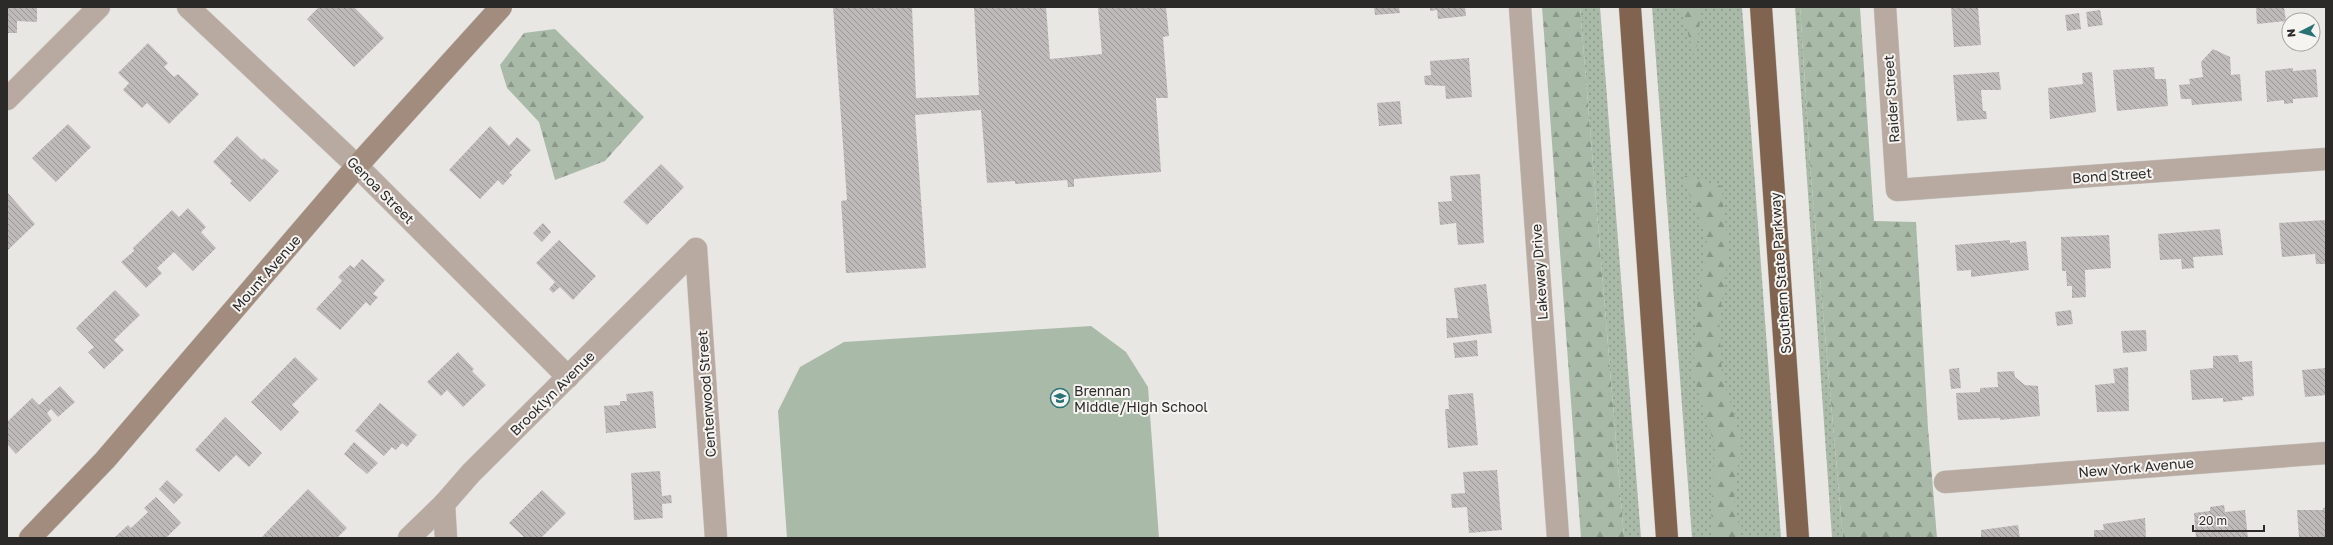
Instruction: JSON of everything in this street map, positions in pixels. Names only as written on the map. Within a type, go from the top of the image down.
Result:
[{"type":"highway","points":[[1630,7],[1667,538]]},
{"type":"highway","name":"Southern State Parkway","points":[[1761,7],[1798,538]]},
{"type":"street","points":[[7,99],[99,7]]},
{"type":"street","name":"Genoa Street","points":[[188,7],[357,166],[568,377]]},
{"type":"street","name":"Mount Avenue","points":[[30,538],[105,460],[357,166],[501,7]]},
{"type":"street","name":"Lakeway Drive","points":[[1520,7],[1558,538]]},
{"type":"street","name":"Raider Street","points":[[1885,7],[1897,190]]},
{"type":"street","name":"Bond Street","points":[[1897,190],[2326,159]]},
{"type":"street","name":"Brooklyn Avenue","points":[[409,538],[444,504],[471,473],[696,249]]},
{"type":"street","name":"Centerwood Street","points":[[696,249],[716,538]]},
{"type":"street","name":"New York Avenue","points":[[1946,482],[2326,453]]},
{"type":"street","points":[[444,504],[446,538]]},
{"type":"green space","points":[[1542,7],[1580,7],[1624,538],[1581,538]]},
{"type":"green space","points":[[1580,7],[1600,7],[1641,538],[1624,538]]},
{"type":"green space","points":[[1652,7],[1742,7],[1781,538],[1692,538]]},
{"type":"green space","points":[[1680,7],[1702,7],[1695,57]]},
{"type":"green space","points":[[1795,7],[1800,7],[1811,177],[1843,538],[1832,538]]},
{"type":"green space","points":[[1800,7],[1860,7],[1874,221],[1916,222],[1928,428],[1937,538],[1843,538],[1811,177]]},
{"type":"green space","points":[[555,29],[644,117],[605,161],[555,180],[539,122],[507,88],[500,65],[524,33]]},
{"type":"green space","points":[[1682,175],[1721,186],[1729,251],[1719,320],[1722,375],[1741,439],[1734,499],[1741,538],[1713,538],[1711,508],[1715,447],[1693,375],[1696,313],[1707,239]]},
{"type":"green space","points":[[1091,326],[1126,352],[1148,387],[1159,538],[787,538],[778,411],[800,367],[844,342]]},
{"type":"building","points":[[7,7],[37,7],[37,22],[17,21],[17,33],[7,33]]},
{"type":"building","points":[[319,7],[354,7],[384,38],[354,67],[307,19]]},
{"type":"building","points":[[833,7],[912,7],[916,98],[979,95],[974,7],[1046,7],[1050,59],[1102,54],[1098,7],[1166,7],[1169,36],[1163,37],[1168,98],[1156,98],[1161,172],[1074,179],[1074,187],[1068,187],[1067,180],[1015,184],[1015,181],[987,183],[981,110],[915,115],[926,268],[846,273],[841,201],[847,200]]},
{"type":"building","points":[[1374,7],[1399,7],[1400,13],[1375,15]]},
{"type":"building","points":[[1430,7],[1465,7],[1466,16],[1438,19],[1437,10],[1430,11]]},
{"type":"building","points":[[1951,7],[1978,7],[1981,45],[1954,47]]},
{"type":"building","points":[[2256,7],[2284,7],[2285,12],[2281,12],[2281,22],[2257,24]]},
{"type":"building","points":[[2100,10],[2103,25],[2088,27],[2086,12]]},
{"type":"building","points":[[2079,13],[2081,29],[2067,31],[2065,15]]},
{"type":"building","points":[[148,43],[168,63],[164,67],[174,77],[178,74],[199,94],[169,124],[147,103],[142,108],[123,90],[129,83],[118,73]]},
{"type":"building","points":[[2213,49],[2230,57],[2231,75],[2240,74],[2242,101],[2192,105],[2191,99],[2181,99],[2179,85],[2190,84],[2189,79],[2203,77],[2201,62]]},
{"type":"building","points":[[1469,58],[1472,97],[1446,99],[1445,86],[1425,85],[1424,76],[1431,75],[1430,61]]},
{"type":"building","points":[[2154,67],[2155,79],[2166,79],[2168,106],[2117,111],[2113,70]]},
{"type":"building","points":[[2293,68],[2293,71],[2316,69],[2318,97],[2293,99],[2293,103],[2284,104],[2284,100],[2267,102],[2265,71]]},
{"type":"building","points":[[1999,72],[2001,90],[1981,90],[1983,111],[1986,111],[1987,119],[1957,121],[1953,75]]},
{"type":"building","points":[[2092,72],[2096,112],[2050,119],[2048,88],[2083,84],[2082,73]]},
{"type":"building","points":[[1400,101],[1402,124],[1379,126],[1377,103]]},
{"type":"building","points":[[68,124],[91,147],[56,182],[32,158]]},
{"type":"building","points":[[490,126],[509,146],[517,137],[531,150],[509,173],[512,175],[503,185],[498,180],[480,199],[449,170]]},
{"type":"building","points":[[237,136],[262,160],[264,158],[279,171],[250,202],[230,183],[232,181],[213,162]]},
{"type":"building","points":[[661,164],[684,187],[647,225],[623,202]]},
{"type":"building","points":[[1480,174],[1484,243],[1458,245],[1456,223],[1440,225],[1438,202],[1452,201],[1450,176]]},
{"type":"building","points":[[7,192],[35,224],[8,250],[7,248]]},
{"type":"building","points":[[188,208],[206,227],[201,232],[216,248],[193,271],[174,252],[157,268],[162,273],[146,288],[121,262],[134,251],[133,248],[172,210],[179,217]]},
{"type":"building","points":[[2326,220],[2326,264],[2316,264],[2315,254],[2282,257],[2279,223]]},
{"type":"building","points":[[543,223],[551,232],[542,242],[533,233]]},
{"type":"building","points":[[2220,229],[2223,255],[2193,257],[2194,268],[2182,269],[2181,259],[2160,260],[2158,234]]},
{"type":"building","points":[[2109,235],[2111,268],[2085,270],[2086,297],[2072,298],[2072,286],[2067,286],[2066,271],[2062,271],[2061,237]]},
{"type":"building","points":[[559,240],[596,276],[573,300],[560,287],[553,293],[549,289],[555,282],[536,263]]},
{"type":"building","points":[[2010,240],[2010,243],[2026,241],[2029,270],[1971,277],[1971,270],[1957,271],[1955,245]]},
{"type":"building","points":[[362,259],[385,280],[373,294],[378,297],[370,306],[366,302],[340,330],[316,309],[342,281],[338,277],[350,265],[354,268]]},
{"type":"building","points":[[1486,284],[1492,333],[1447,338],[1446,318],[1458,318],[1454,288]]},
{"type":"building","points":[[115,290],[140,315],[114,340],[124,350],[104,369],[88,352],[94,347],[76,328]]},
{"type":"building","points":[[2071,310],[2073,324],[2057,326],[2055,312]]},
{"type":"building","points":[[2146,330],[2147,351],[2123,353],[2121,331]]},
{"type":"building","points":[[1477,340],[1478,356],[1455,358],[1453,343]]},
{"type":"building","points":[[458,352],[474,369],[472,371],[486,385],[463,407],[447,390],[441,396],[427,382]]},
{"type":"building","points":[[2238,355],[2239,362],[2252,361],[2254,396],[2242,397],[2243,400],[2223,402],[2223,398],[2192,400],[2190,370],[2213,368],[2213,356]]},
{"type":"building","points":[[295,357],[318,379],[292,405],[299,412],[281,431],[251,402]]},
{"type":"building","points":[[2128,367],[2129,411],[2097,412],[2095,385],[2115,383],[2113,369]]},
{"type":"building","points":[[1959,368],[1961,388],[1951,389],[1949,369]]},
{"type":"building","points":[[2326,368],[2326,395],[2305,397],[2302,370]]},
{"type":"building","points":[[2014,371],[2015,377],[2025,385],[2038,386],[2040,416],[2000,420],[2000,418],[1958,420],[1956,393],[1980,392],[1980,388],[1998,387],[1997,372]]},
{"type":"building","points":[[60,386],[75,402],[58,417],[51,409],[47,413],[52,420],[16,454],[7,444],[7,422],[32,398],[39,405]]},
{"type":"building","points":[[653,391],[656,428],[606,433],[604,406],[620,405],[620,401],[627,401],[626,394]]},
{"type":"building","points":[[1473,393],[1478,445],[1448,448],[1445,409],[1449,409],[1448,395]]},
{"type":"building","points":[[380,403],[417,435],[407,447],[402,443],[396,450],[392,447],[384,456],[355,431]]},
{"type":"building","points":[[225,417],[262,453],[249,467],[236,455],[219,472],[195,450]]},
{"type":"building","points":[[354,442],[378,463],[367,474],[344,454]]},
{"type":"building","points":[[1497,470],[1502,530],[1469,533],[1467,507],[1452,508],[1451,494],[1465,493],[1463,472]]},
{"type":"building","points":[[660,471],[662,496],[671,495],[672,503],[662,504],[663,518],[634,520],[631,473]]},
{"type":"building","points":[[167,480],[183,495],[174,504],[159,489]]},
{"type":"building","points":[[308,489],[347,528],[337,538],[261,538]]},
{"type":"building","points":[[542,490],[566,513],[541,538],[525,538],[509,523]]},
{"type":"building","points":[[156,497],[181,523],[166,538],[114,538],[128,525],[131,528],[148,512],[144,508]]},
{"type":"building","points":[[2224,505],[2225,512],[2245,510],[2248,538],[2196,538],[2194,513],[2210,511],[2210,507]]},
{"type":"building","points":[[2326,507],[2326,538],[2299,538],[2297,510],[2323,510],[2323,508]]},
{"type":"building","points":[[2145,518],[2146,538],[2094,538],[2094,530],[2104,530],[2103,524]]},
{"type":"building","points":[[2018,525],[2020,538],[1981,538],[1981,530]]},
{"type":"place","name":"Brennan Middle/High School","points":[[1060,398]]}]
